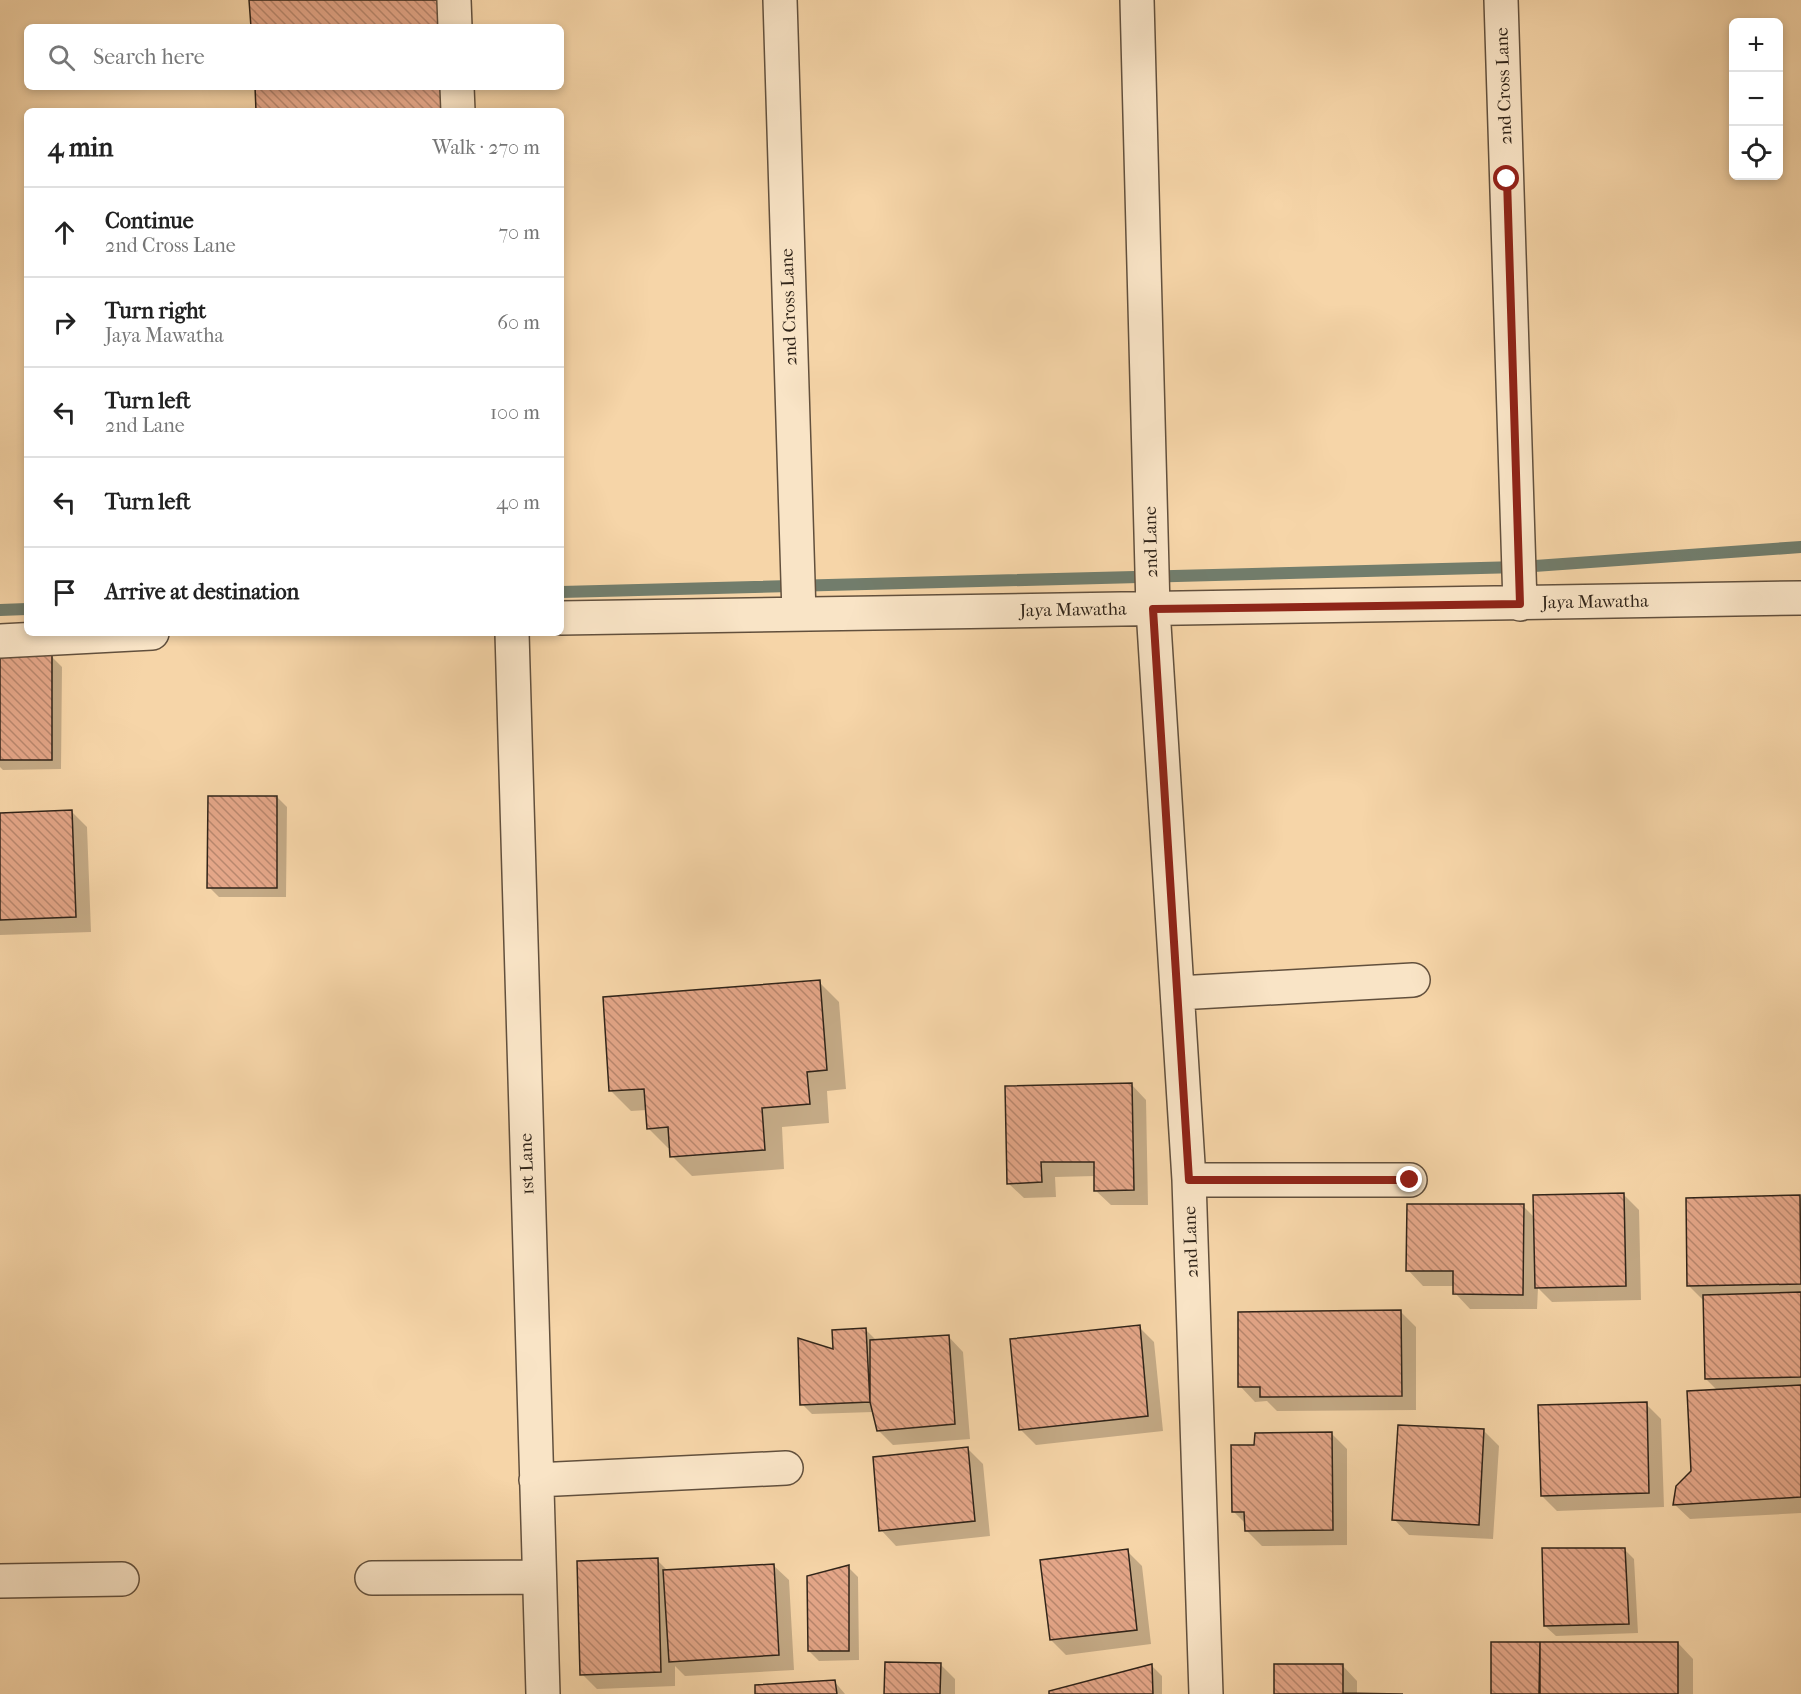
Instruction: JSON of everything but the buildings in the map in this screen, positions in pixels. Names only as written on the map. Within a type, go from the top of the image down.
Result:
[{"type":"street","points":[[454,0],[455,24]]},
{"type":"street","name":"2nd Cross Lane","points":[[780,0],[799,614]]},
{"type":"street","name":"2nd Lane","points":[[1137,0],[1153,609],[1189,1180],[1206,1694]]},
{"type":"street","name":"2nd Cross Lane","points":[[1501,0],[1520,604]]},
{"type":"street","points":[[457,90],[458,108]]},
{"type":"street","name":"Jaya Mawatha","points":[[564,618],[1801,598]]},
{"type":"street","points":[[0,641],[68,636]]},
{"type":"street","name":"1st Lane","points":[[512,636],[543,1694]]},
{"type":"street","points":[[1178,993],[1413,980]]},
{"type":"street","points":[[1189,1180],[1410,1180]]},
{"type":"street","points":[[536,1480],[786,1468]]},
{"type":"street","points":[[372,1578],[539,1577]]},
{"type":"street","points":[[0,1581],[122,1579]]},
{"type":"waterway","points":[[564,592],[1519,567],[1801,547]]},
{"type":"waterway","points":[[0,610],[24,609]]},
{"type":"route","points":[[1410,1180],[1189,1180],[1153,609],[1520,604],[1507,179]]}]
